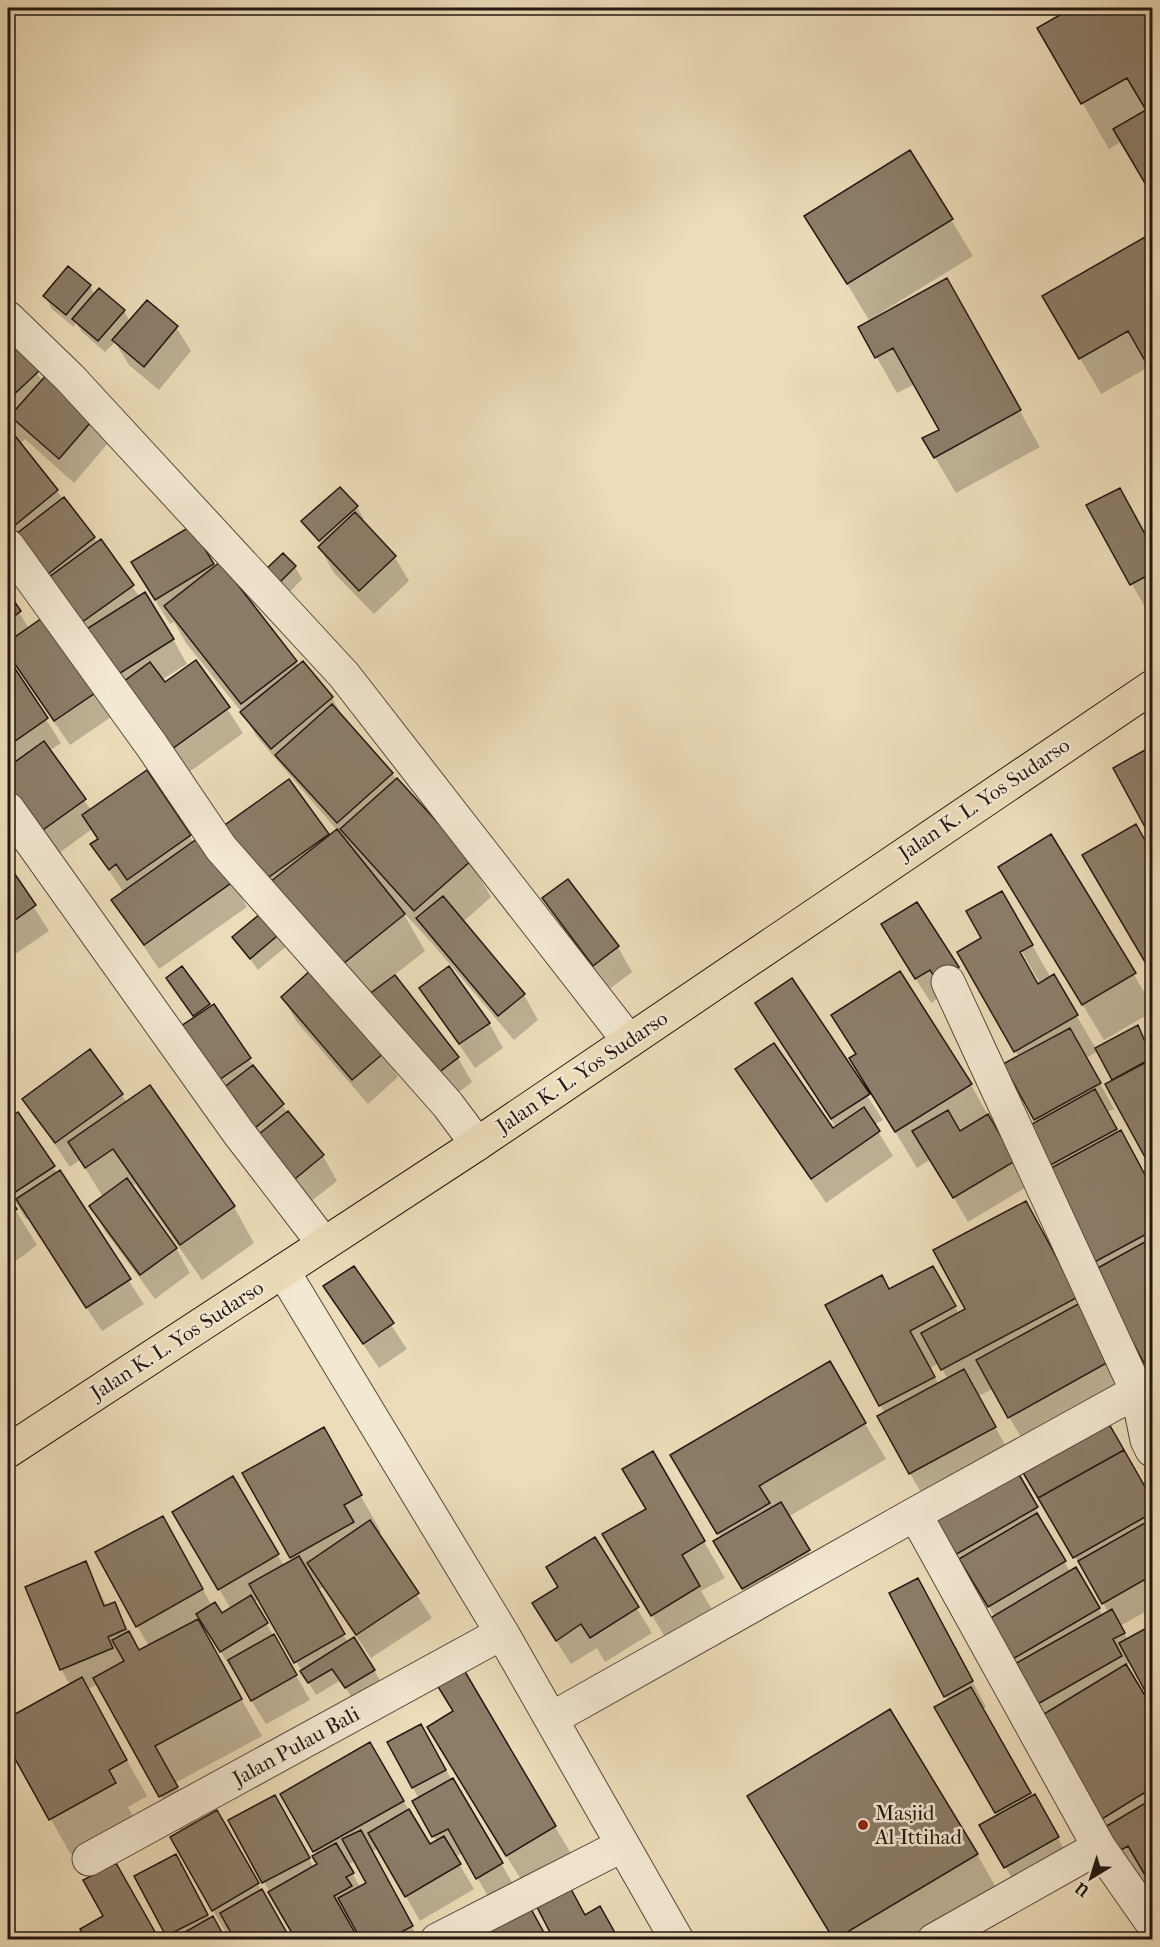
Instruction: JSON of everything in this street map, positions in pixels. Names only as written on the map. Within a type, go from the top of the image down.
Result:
[{"type":"highway","name":"Jalan K. L. Yos Sudarso","points":[[8,1451],[477,1143],[1152,687]]},
{"type":"street","points":[[8,318],[70,378],[344,675],[629,1041]]},
{"type":"street","points":[[8,546],[152,746],[221,848],[268,906],[448,1105],[477,1143]]},
{"type":"street","points":[[8,809],[238,1132],[324,1244]]},
{"type":"street","points":[[948,982],[1145,1387],[1147,1440],[1152,1450]]},
{"type":"street","points":[[283,1271],[502,1633],[677,1940]]},
{"type":"street","points":[[551,1719],[1145,1387]]},
{"type":"street","points":[[915,1514],[1099,1847],[1152,1923]]},
{"type":"street","name":"Jalan Pulau Bali","points":[[89,1859],[502,1633]]},
{"type":"street","points":[[437,1940],[623,1845]]},
{"type":"street","points":[[934,1940],[1099,1847]]},
{"type":"building","points":[[1072,8],[1152,8],[1152,181],[1146,185],[1113,129],[1146,110],[1127,78],[1081,104],[1037,28]]},
{"type":"building","points":[[910,150],[953,219],[847,284],[804,216]]},
{"type":"building","points":[[1152,233],[1152,373],[1128,331],[1079,359],[1042,296]]},
{"type":"building","points":[[68,266],[91,285],[66,315],[43,296]]},
{"type":"building","points":[[947,278],[1021,410],[934,458],[922,438],[939,430],[893,348],[875,358],[858,327]]},
{"type":"building","points":[[99,288],[125,310],[98,341],[72,319]]},
{"type":"building","points":[[147,300],[178,326],[144,367],[112,340]]},
{"type":"building","points":[[8,337],[39,371],[8,400]]},
{"type":"building","points":[[48,373],[97,415],[59,459],[10,416]]},
{"type":"building","points":[[8,427],[58,490],[8,531]]},
{"type":"building","points":[[340,487],[358,506],[319,541],[301,521]]},
{"type":"building","points":[[1120,488],[1152,547],[1152,573],[1130,585],[1086,505]]},
{"type":"building","points":[[64,497],[95,537],[43,578],[11,538]]},
{"type":"building","points":[[355,512],[396,556],[359,591],[318,547]]},
{"type":"building","points":[[191,526],[214,564],[155,600],[131,562]]},
{"type":"building","points":[[101,539],[134,585],[78,625],[45,580]]},
{"type":"building","points":[[283,553],[296,566],[278,584],[264,571]]},
{"type":"building","points":[[220,562],[297,661],[241,704],[164,606]]},
{"type":"building","points":[[8,592],[21,611],[8,621]]},
{"type":"building","points":[[145,592],[174,639],[114,677],[85,630]]},
{"type":"building","points":[[49,613],[101,689],[54,721],[8,654],[8,642]]},
{"type":"building","points":[[8,658],[48,718],[8,746]]},
{"type":"building","points":[[196,660],[230,707],[172,749],[123,682],[150,662],[165,682]]},
{"type":"building","points":[[303,661],[333,697],[271,749],[240,712]]},
{"type":"building","points":[[332,704],[393,773],[337,823],[275,755]]},
{"type":"building","points":[[44,741],[86,799],[40,832],[8,789],[8,767]]},
{"type":"building","points":[[1152,746],[1152,840],[1113,768]]},
{"type":"building","points":[[147,770],[191,835],[127,880],[116,864],[109,870],[90,844],[98,839],[82,815]]},
{"type":"building","points":[[397,778],[472,860],[414,911],[340,829]]},
{"type":"building","points":[[289,779],[329,834],[262,882],[222,827]]},
{"type":"building","points":[[1136,824],[1152,853],[1152,958],[1145,962],[1082,855]]},
{"type":"building","points":[[337,829],[405,914],[333,972],[265,886]]},
{"type":"building","points":[[1051,834],[1136,973],[1082,1005],[998,867]]},
{"type":"building","points":[[201,836],[234,881],[144,945],[111,900]]},
{"type":"building","points":[[8,864],[36,905],[8,925]]},
{"type":"building","points":[[568,879],[619,946],[593,966],[542,898]]},
{"type":"building","points":[[1002,891],[1033,945],[1020,952],[1038,984],[1054,974],[1078,1015],[1014,1052],[957,952],[981,938],[966,911]]},
{"type":"building","points":[[443,896],[525,994],[498,1016],[416,918]]},
{"type":"building","points":[[917,902],[959,967],[937,981],[930,970],[915,979],[881,924]]},
{"type":"building","points":[[266,909],[283,931],[250,959],[232,937]]},
{"type":"building","points":[[182,966],[210,1004],[193,1016],[166,978]]},
{"type":"building","points":[[449,966],[490,1023],[459,1044],[419,988]]},
{"type":"building","points":[[312,969],[385,1052],[352,1080],[281,997]]},
{"type":"building","points":[[900,971],[972,1084],[895,1132],[849,1058],[856,1054],[831,1015]]},
{"type":"building","points":[[395,975],[459,1057],[429,1080],[364,998]]},
{"type":"building","points":[[792,978],[870,1094],[831,1119],[755,1003]]},
{"type":"building","points":[[214,1004],[251,1058],[213,1084],[175,1030]]},
{"type":"building","points":[[1138,1025],[1152,1058],[1112,1080],[1095,1048]]},
{"type":"building","points":[[1070,1028],[1101,1083],[1034,1120],[1003,1064]]},
{"type":"building","points":[[774,1043],[833,1128],[864,1107],[880,1131],[811,1179],[735,1069]]},
{"type":"building","points":[[90,1049],[123,1094],[55,1143],[22,1099]]},
{"type":"building","points":[[1152,1059],[1152,1170],[1105,1084]]},
{"type":"building","points":[[253,1065],[284,1104],[250,1132],[218,1092]]},
{"type":"building","points":[[150,1085],[235,1206],[180,1245],[113,1149],[85,1168],[68,1142]]},
{"type":"building","points":[[1095,1089],[1117,1129],[1045,1168],[1023,1129]]},
{"type":"building","points":[[948,1110],[960,1131],[988,1114],[1015,1161],[953,1198],[912,1131]]},
{"type":"building","points":[[288,1111],[324,1155],[290,1183],[254,1138]]},
{"type":"building","points":[[18,1112],[55,1166],[11,1195],[8,1190],[8,1119]]},
{"type":"building","points":[[1121,1130],[1152,1188],[1152,1231],[1091,1264],[1042,1173]]},
{"type":"building","points":[[60,1170],[131,1279],[86,1308],[16,1199]]},
{"type":"building","points":[[127,1178],[177,1248],[140,1275],[89,1206]]},
{"type":"building","points":[[8,1195],[17,1209],[8,1216]]},
{"type":"building","points":[[1026,1201],[1078,1297],[941,1370],[921,1333],[965,1309],[933,1250]]},
{"type":"building","points":[[1152,1238],[1152,1358],[1144,1363],[1094,1270]]},
{"type":"building","points":[[354,1266],[394,1323],[363,1344],[323,1286]]},
{"type":"building","points":[[933,1266],[956,1306],[910,1331],[935,1377],[879,1406],[825,1305],[882,1275],[889,1289]]},
{"type":"building","points":[[1080,1303],[1112,1360],[1008,1418],[976,1360]]},
{"type":"building","points":[[830,1361],[866,1423],[759,1486],[770,1503],[717,1534],[670,1455]]},
{"type":"building","points":[[964,1369],[996,1427],[909,1474],[877,1416]]},
{"type":"building","points":[[1105,1417],[1124,1450],[1038,1498],[1019,1466]]},
{"type":"building","points":[[324,1427],[362,1495],[344,1505],[354,1522],[290,1558],[242,1473]]},
{"type":"building","points":[[1124,1450],[1152,1499],[1152,1513],[1073,1558],[1038,1498]]},
{"type":"building","points":[[653,1451],[705,1541],[682,1555],[700,1586],[651,1616],[602,1534],[646,1509],[622,1469]]},
{"type":"building","points":[[1017,1471],[1038,1507],[955,1555],[934,1519]]},
{"type":"building","points":[[233,1476],[279,1554],[218,1590],[172,1512]]},
{"type":"building","points":[[781,1502],[810,1550],[742,1589],[713,1541]]},
{"type":"building","points":[[1037,1513],[1066,1561],[988,1607],[959,1559]]},
{"type":"building","points":[[163,1516],[203,1589],[136,1627],[95,1552]]},
{"type":"building","points":[[1152,1519],[1152,1583],[1149,1577],[1102,1604],[1078,1561]]},
{"type":"building","points":[[370,1520],[419,1593],[356,1635],[307,1563]]},
{"type":"building","points":[[595,1537],[639,1607],[590,1638],[581,1624],[556,1641],[532,1603],[558,1587],[546,1567]]},
{"type":"building","points":[[299,1556],[345,1634],[294,1663],[249,1584]]},
{"type":"building","points":[[86,1561],[104,1606],[115,1602],[126,1629],[108,1637],[113,1648],[60,1670],[25,1587]]},
{"type":"building","points":[[1076,1567],[1100,1608],[1011,1660],[987,1620]]},
{"type":"building","points":[[918,1578],[973,1681],[944,1697],[889,1593]]},
{"type":"building","points":[[251,1595],[268,1623],[220,1652],[196,1614],[215,1602],[222,1613]]},
{"type":"building","points":[[1112,1609],[1125,1633],[1113,1639],[1122,1656],[1029,1709],[1006,1669]]},
{"type":"building","points":[[198,1619],[242,1699],[155,1746],[178,1787],[159,1797],[93,1678],[124,1661],[112,1640],[129,1631],[139,1650]]},
{"type":"building","points":[[1152,1625],[1152,1704],[1119,1643]]},
{"type":"building","points":[[274,1634],[297,1675],[251,1701],[228,1660]]},
{"type":"building","points":[[354,1637],[375,1670],[345,1688],[332,1669],[308,1683],[300,1671]]},
{"type":"building","points":[[1126,1664],[1152,1707],[1152,1788],[1102,1819],[1039,1717]]},
{"type":"building","points":[[464,1670],[556,1826],[506,1856],[427,1727],[453,1711],[437,1685]]},
{"type":"building","points":[[82,1677],[127,1760],[109,1770],[116,1783],[49,1820],[8,1746],[8,1718]]},
{"type":"building","points":[[971,1687],[1031,1793],[995,1813],[934,1707]]},
{"type":"building","name":"Masjid Al-Ittihad","points":[[890,1709],[978,1854],[834,1940],[747,1796]]},
{"type":"building","points":[[421,1724],[446,1770],[412,1788],[387,1742]]},
{"type":"building","points":[[370,1742],[404,1801],[313,1852],[280,1794]]},
{"type":"building","points":[[453,1778],[503,1863],[476,1879],[448,1829],[432,1837],[412,1801]]},
{"type":"building","points":[[1035,1794],[1059,1837],[1004,1868],[979,1825]]},
{"type":"building","points":[[275,1795],[310,1858],[262,1883],[228,1820]]},
{"type":"building","points":[[1152,1799],[1152,1887],[1128,1846],[1119,1851],[1105,1827]]},
{"type":"building","points":[[409,1809],[430,1844],[444,1836],[461,1864],[405,1897],[368,1833]]},
{"type":"building","points":[[217,1810],[259,1883],[212,1911],[170,1837]]},
{"type":"building","points":[[361,1830],[413,1926],[386,1940],[361,1940],[338,1898],[366,1883],[342,1839]]},
{"type":"building","points":[[336,1843],[354,1873],[346,1877],[352,1886],[334,1896],[359,1940],[296,1940],[268,1892],[317,1864],[312,1856]]},
{"type":"building","points":[[176,1854],[208,1915],[166,1936],[134,1876]]},
{"type":"building","points":[[116,1863],[159,1939],[86,1940],[80,1929],[103,1916],[83,1880]]},
{"type":"building","points":[[262,1889],[291,1940],[235,1940],[220,1913]]},
{"type":"building","points":[[571,1889],[585,1915],[600,1906],[619,1940],[554,1940],[537,1907]]},
{"type":"building","points":[[525,1898],[548,1940],[484,1940],[476,1924]]},
{"type":"building","points":[[213,1916],[226,1940],[171,1940]]},
{"type":"place","name":"Masjid Al-Ittihad","points":[[863,1825]]}]
